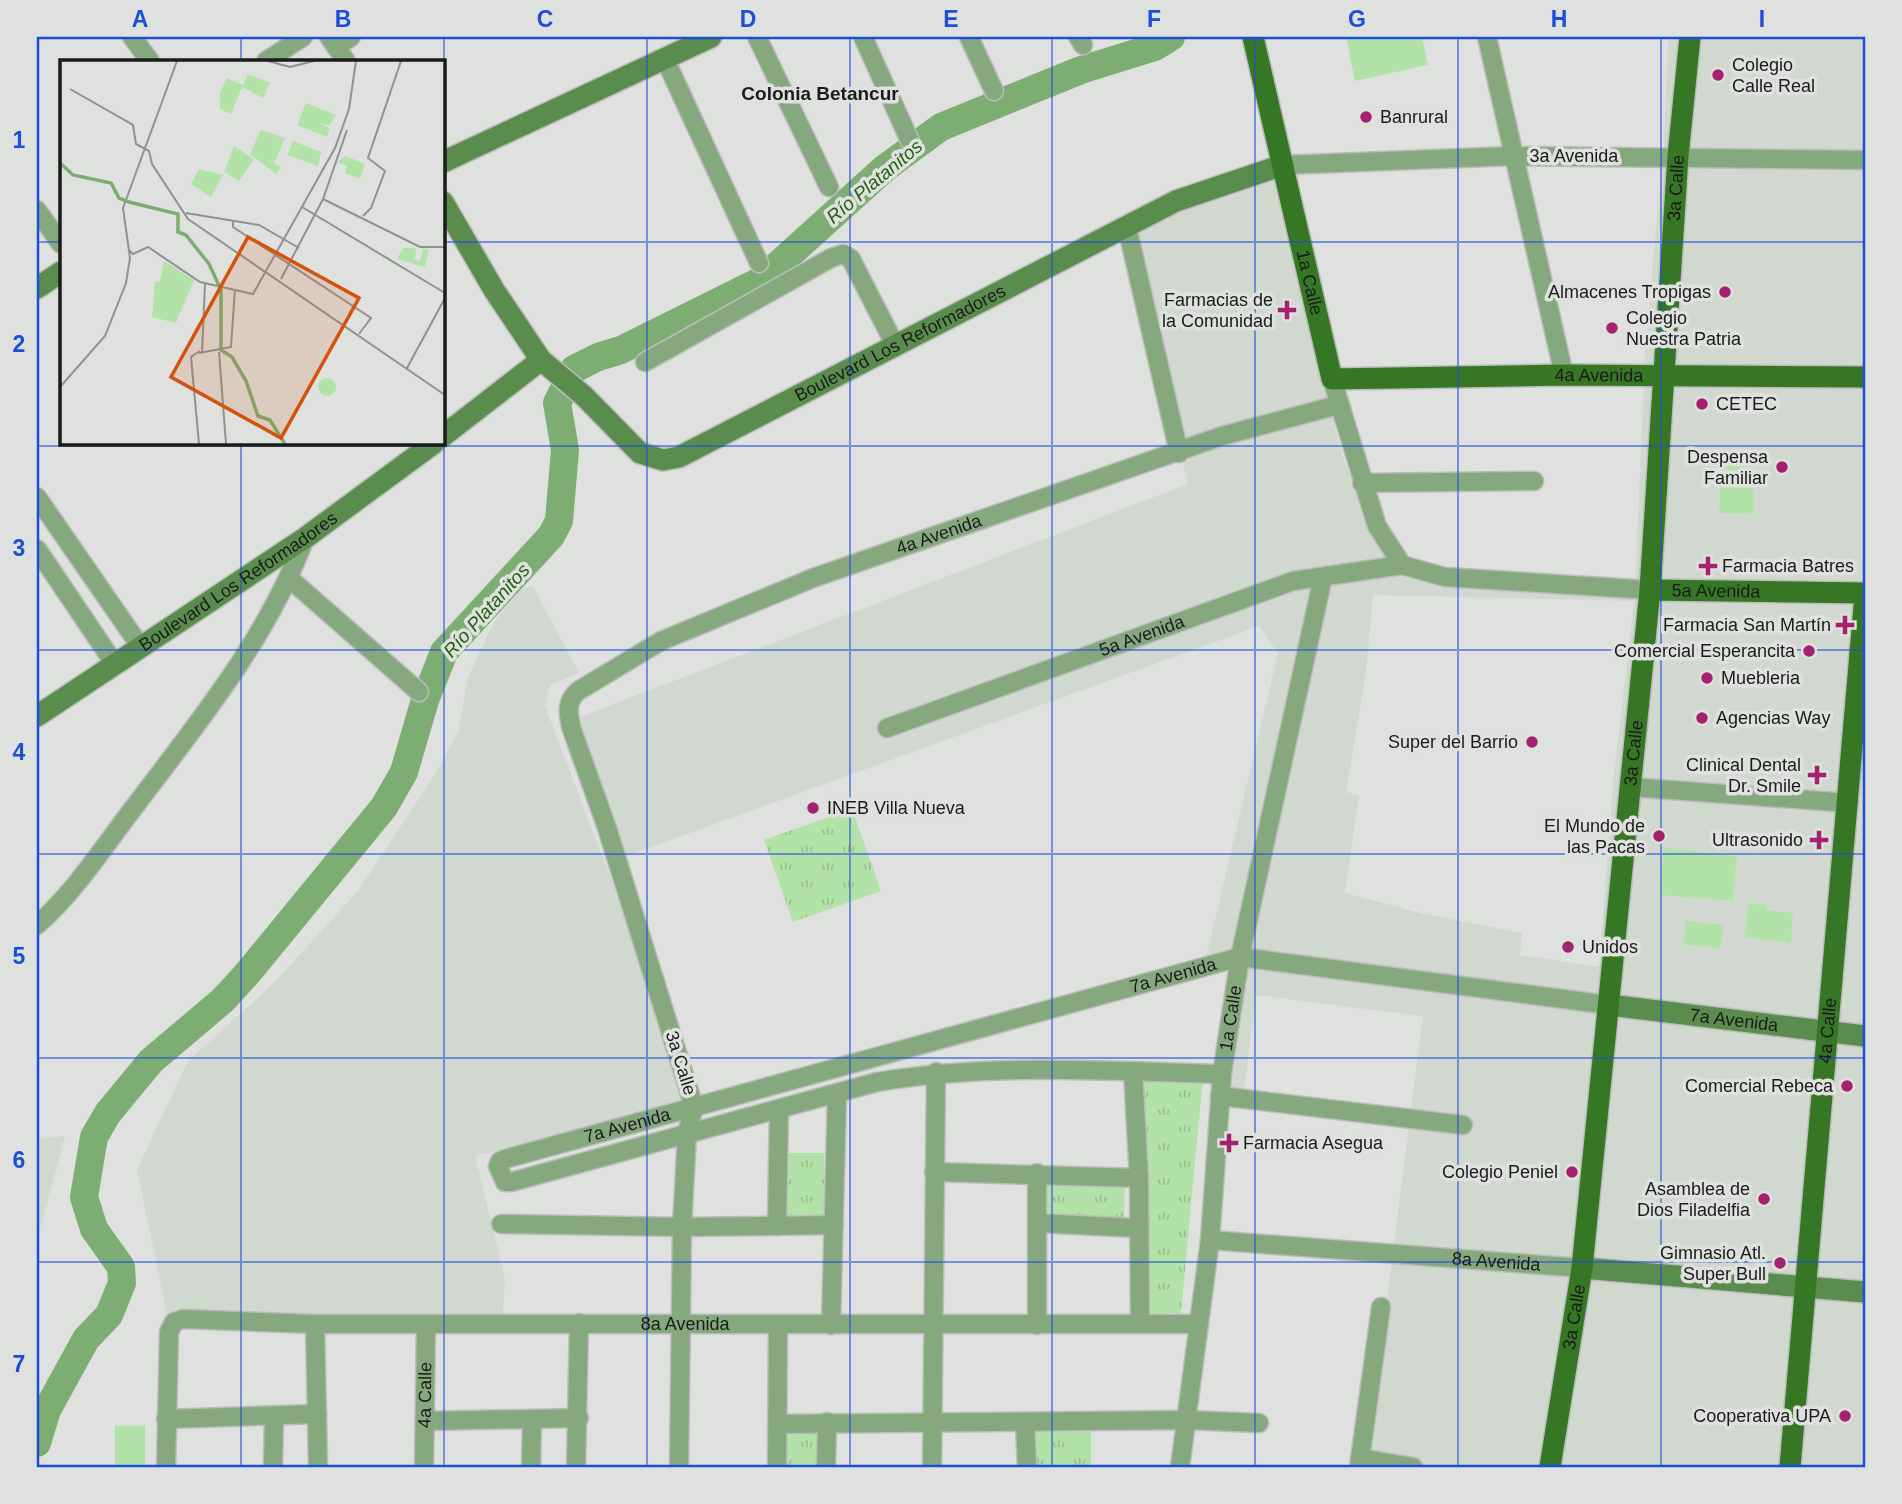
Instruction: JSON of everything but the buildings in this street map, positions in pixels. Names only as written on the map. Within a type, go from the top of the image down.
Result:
[{"type":"main road","points":[[444,162],[711,37]]},
{"type":"main road","name":"1a Calle","points":[[1253,37],[1332,379]]},
{"type":"main road","name":"3a Calle","points":[[1550,1467],[1582,1268],[1650,590],[1678,156],[1690,37]]},
{"type":"main road","name":"Boulevard Los Reformadores","points":[[444,204],[494,290],[544,362],[584,396],[640,453],[655,459],[671,460],[1176,201],[1283,165]]},
{"type":"main road","points":[[37,288],[60,273]]},
{"type":"main road","points":[[444,435],[544,362]]},
{"type":"main road","name":"4a Avenida","points":[[1332,379],[1564,375],[1865,377]]},
{"type":"main road","name":"Boulevard Los Reformadores","points":[[37,716],[305,538],[433,444]]},
{"type":"main road","name":"5a Avenida","points":[[1650,590],[1865,594]]},
{"type":"main road","name":"4a Calle","points":[[1790,1467],[1827,1032],[1863,675],[1865,594]]},
{"type":"main road","name":"7a Avenida","points":[[1609,1005],[1865,1036]]},
{"type":"main road","name":"8a Avenida","points":[[1582,1268],[1865,1292]]},
{"type":"street","points":[[132,37],[149,60]]},
{"type":"street","points":[[268,60],[303,37]]},
{"type":"street","points":[[757,37],[829,187]]},
{"type":"street","points":[[863,37],[910,141]]},
{"type":"street","points":[[968,37],[994,91]]},
{"type":"street","points":[[1487,37],[1564,375]]},
{"type":"street","points":[[665,59],[759,263]]},
{"type":"street","name":"3a Avenida","points":[[1283,165],[1513,156],[1865,160]]},
{"type":"street","points":[[37,210],[60,243]]},
{"type":"street","points":[[1127,227],[1179,453]]},
{"type":"street","points":[[645,362],[831,258],[843,254],[851,259],[894,345]]},
{"type":"street","name":"1a Calle","points":[[1332,379],[1377,526],[1402,565]]},
{"type":"street","name":"4a Avenida","points":[[569,716],[569,702],[578,691],[662,641],[813,578],[1222,436],[1338,405]]},
{"type":"street","points":[[1362,484],[1534,481]]},
{"type":"street","points":[[37,497],[140,646]]},
{"type":"street","points":[[37,925],[52,912],[86,870],[241,665],[290,579],[305,538]]},
{"type":"street","points":[[37,549],[114,663]]},
{"type":"street","name":"5a Avenida","points":[[887,728],[1293,581],[1402,565],[1445,577],[1650,590]]},
{"type":"street","name":"1a Calle","points":[[1180,1467],[1210,1240],[1222,1074],[1240,957],[1323,577]]},
{"type":"street","points":[[290,579],[419,692]]},
{"type":"street","name":"3a Calle","points":[[569,716],[694,1107],[687,1133],[682,1227],[679,1467]]},
{"type":"street","points":[[1630,787],[1849,803]]},
{"type":"street","name":"7a Avenida","points":[[1222,1074],[1133,1071],[936,1072],[877,1082],[511,1182],[502,1179],[499,1161],[1240,957],[1609,1005]]},
{"type":"street","points":[[1133,1071],[1139,1178],[1140,1324]]},
{"type":"street","points":[[932,1467],[936,1072]]},
{"type":"street","points":[[831,1325],[837,1093]]},
{"type":"street","points":[[1220,1097],[1463,1125]]},
{"type":"street","points":[[777,1226],[779,1109]]},
{"type":"street","points":[[934,1172],[1139,1178]]},
{"type":"street","points":[[1037,1173],[1037,1325]]},
{"type":"street","points":[[1037,1223],[1138,1228]]},
{"type":"street","points":[[501,1224],[682,1227],[834,1225]]},
{"type":"street","name":"8a Avenida","points":[[1210,1240],[1582,1268]]},
{"type":"street","points":[[1381,1307],[1359,1463],[1413,1467]]},
{"type":"street","name":"8a Avenida","points":[[166,1419],[169,1332],[174,1322],[183,1319],[315,1324],[1197,1324]]},
{"type":"street","points":[[315,1324],[318,1467]]},
{"type":"street","name":"4a Calle","points":[[424,1467],[426,1324]]},
{"type":"street","points":[[576,1467],[579,1324]]},
{"type":"street","points":[[777,1467],[778,1325]]},
{"type":"street","points":[[166,1467],[166,1419],[317,1415]]},
{"type":"street","points":[[273,1467],[274,1416]]},
{"type":"street","points":[[425,1421],[579,1418]]},
{"type":"street","points":[[531,1467],[532,1419]]},
{"type":"street","points":[[779,1424],[827,1422],[932,1425],[1186,1420],[1259,1423]]},
{"type":"street","points":[[826,1467],[827,1422]]},
{"type":"street","points":[[1025,1424],[1027,1467]]},
{"type":"shaded area","points":[[1668,37],[1865,37],[1865,1467],[1366,1467],[1423,1016],[1256,995],[1244,1091],[1217,1090],[1237,961],[1203,971],[1278,653],[1259,626],[610,862],[564,723],[1188,484],[1124,213],[1270,174],[1268,159],[1275,157],[1327,399],[1343,457],[1374,535],[1421,577],[1635,592],[1645,351],[1664,141]],"holes":[[[1373,595],[1634,601],[1613,784],[1599,967],[1520,955],[1522,933],[1424,914],[1345,893],[1359,795],[1346,792],[1366,672]]]},
{"type":"shaded area","points":[[532,585],[579,673],[550,685],[545,706],[613,885],[686,1102],[475,1156],[505,1279],[502,1326],[167,1314],[137,1170],[188,1061],[273,984],[358,891],[434,776],[458,732],[468,677],[494,622],[519,591]]},
{"type":"shaded area","points":[[65,1136],[37,1240],[37,1139]]},
{"type":"green space","points":[[1346,37],[1422,37],[1428,65],[1355,81]]},
{"type":"green space","points":[[1721,462],[1753,464],[1754,514],[1719,513]]},
{"type":"green space","points":[[852,809],[881,891],[793,922],[764,840]]},
{"type":"green space","points":[[1664,848],[1737,856],[1733,901],[1659,895]]},
{"type":"green space","points":[[1748,903],[1767,905],[1767,910],[1793,913],[1791,943],[1745,937]]},
{"type":"green space","points":[[1686,921],[1723,925],[1721,948],[1684,945]]},
{"type":"green space","points":[[1142,1077],[1203,1078],[1181,1313],[1139,1315]]},
{"type":"green space","points":[[779,1153],[824,1153],[825,1215],[779,1215]]},
{"type":"green space","points":[[1046,1181],[1125,1184],[1124,1222],[1046,1219]]},
{"type":"green space","points":[[115,1426],[145,1426],[145,1467],[115,1467]]},
{"type":"green space","points":[[774,1427],[818,1427],[818,1467],[774,1467]]},
{"type":"green space","points":[[1034,1431],[1091,1432],[1091,1467],[1034,1467]]},
{"type":"waterway","name":"Río Platanitos","points":[[37,1443],[47,1410],[86,1339],[109,1315],[122,1283],[121,1267],[94,1229],[84,1197],[94,1137],[108,1113],[151,1061],[223,1000],[246,975],[384,807],[404,772],[425,700],[444,652],[551,536],[559,521],[565,450],[557,403],[574,369],[598,357],[621,350],[760,281],[885,168],[941,127],[1081,70],[1155,47],[1171,37]]},
{"type":"place","name":"Colegio Calle Real","points":[[1718,75]]},
{"type":"place","name":"Banrural","points":[[1366,117]]},
{"type":"place","name":"Almacenes Tropigas","points":[[1725,292]]},
{"type":"place","name":"Farmacias de la Comunidad","points":[[1287,310]]},
{"type":"place","name":"Colegio Nuestra Patria","points":[[1612,328]]},
{"type":"place","name":"CETEC","points":[[1702,404]]},
{"type":"place","name":"Despensa Familiar","points":[[1782,467]]},
{"type":"place","name":"Farmacia Batres","points":[[1708,566]]},
{"type":"place","name":"Farmacia San Martín","points":[[1845,625]]},
{"type":"place","name":"Comercial Esperancita","points":[[1809,651]]},
{"type":"place","name":"Muebleria","points":[[1707,678]]},
{"type":"place","name":"Agencias Way","points":[[1702,718]]},
{"type":"place","name":"Super del Barrio","points":[[1532,742]]},
{"type":"place","name":"Clinical Dental Dr. Smile","points":[[1817,775]]},
{"type":"place","name":"INEB Villa Nueva","points":[[813,808]]},
{"type":"place","name":"El Mundo de las Pacas","points":[[1659,836]]},
{"type":"place","name":"Ultrasonido","points":[[1819,840]]},
{"type":"place","name":"Unidos","points":[[1568,947]]},
{"type":"place","name":"Comercial Rebeca","points":[[1847,1086]]},
{"type":"place","name":"Farmacia Asegua","points":[[1229,1143]]},
{"type":"place","name":"Colegio Peniel","points":[[1572,1172]]},
{"type":"place","name":"Asamblea de Dios Filadelfia","points":[[1764,1199]]},
{"type":"place","name":"Gimnasio Atl. Super Bull","points":[[1780,1263]]},
{"type":"place","name":"Cooperativa UPA","points":[[1845,1416]]},
{"type":"district","name":"Colonia Betancur","points":[[820,93]]}]
